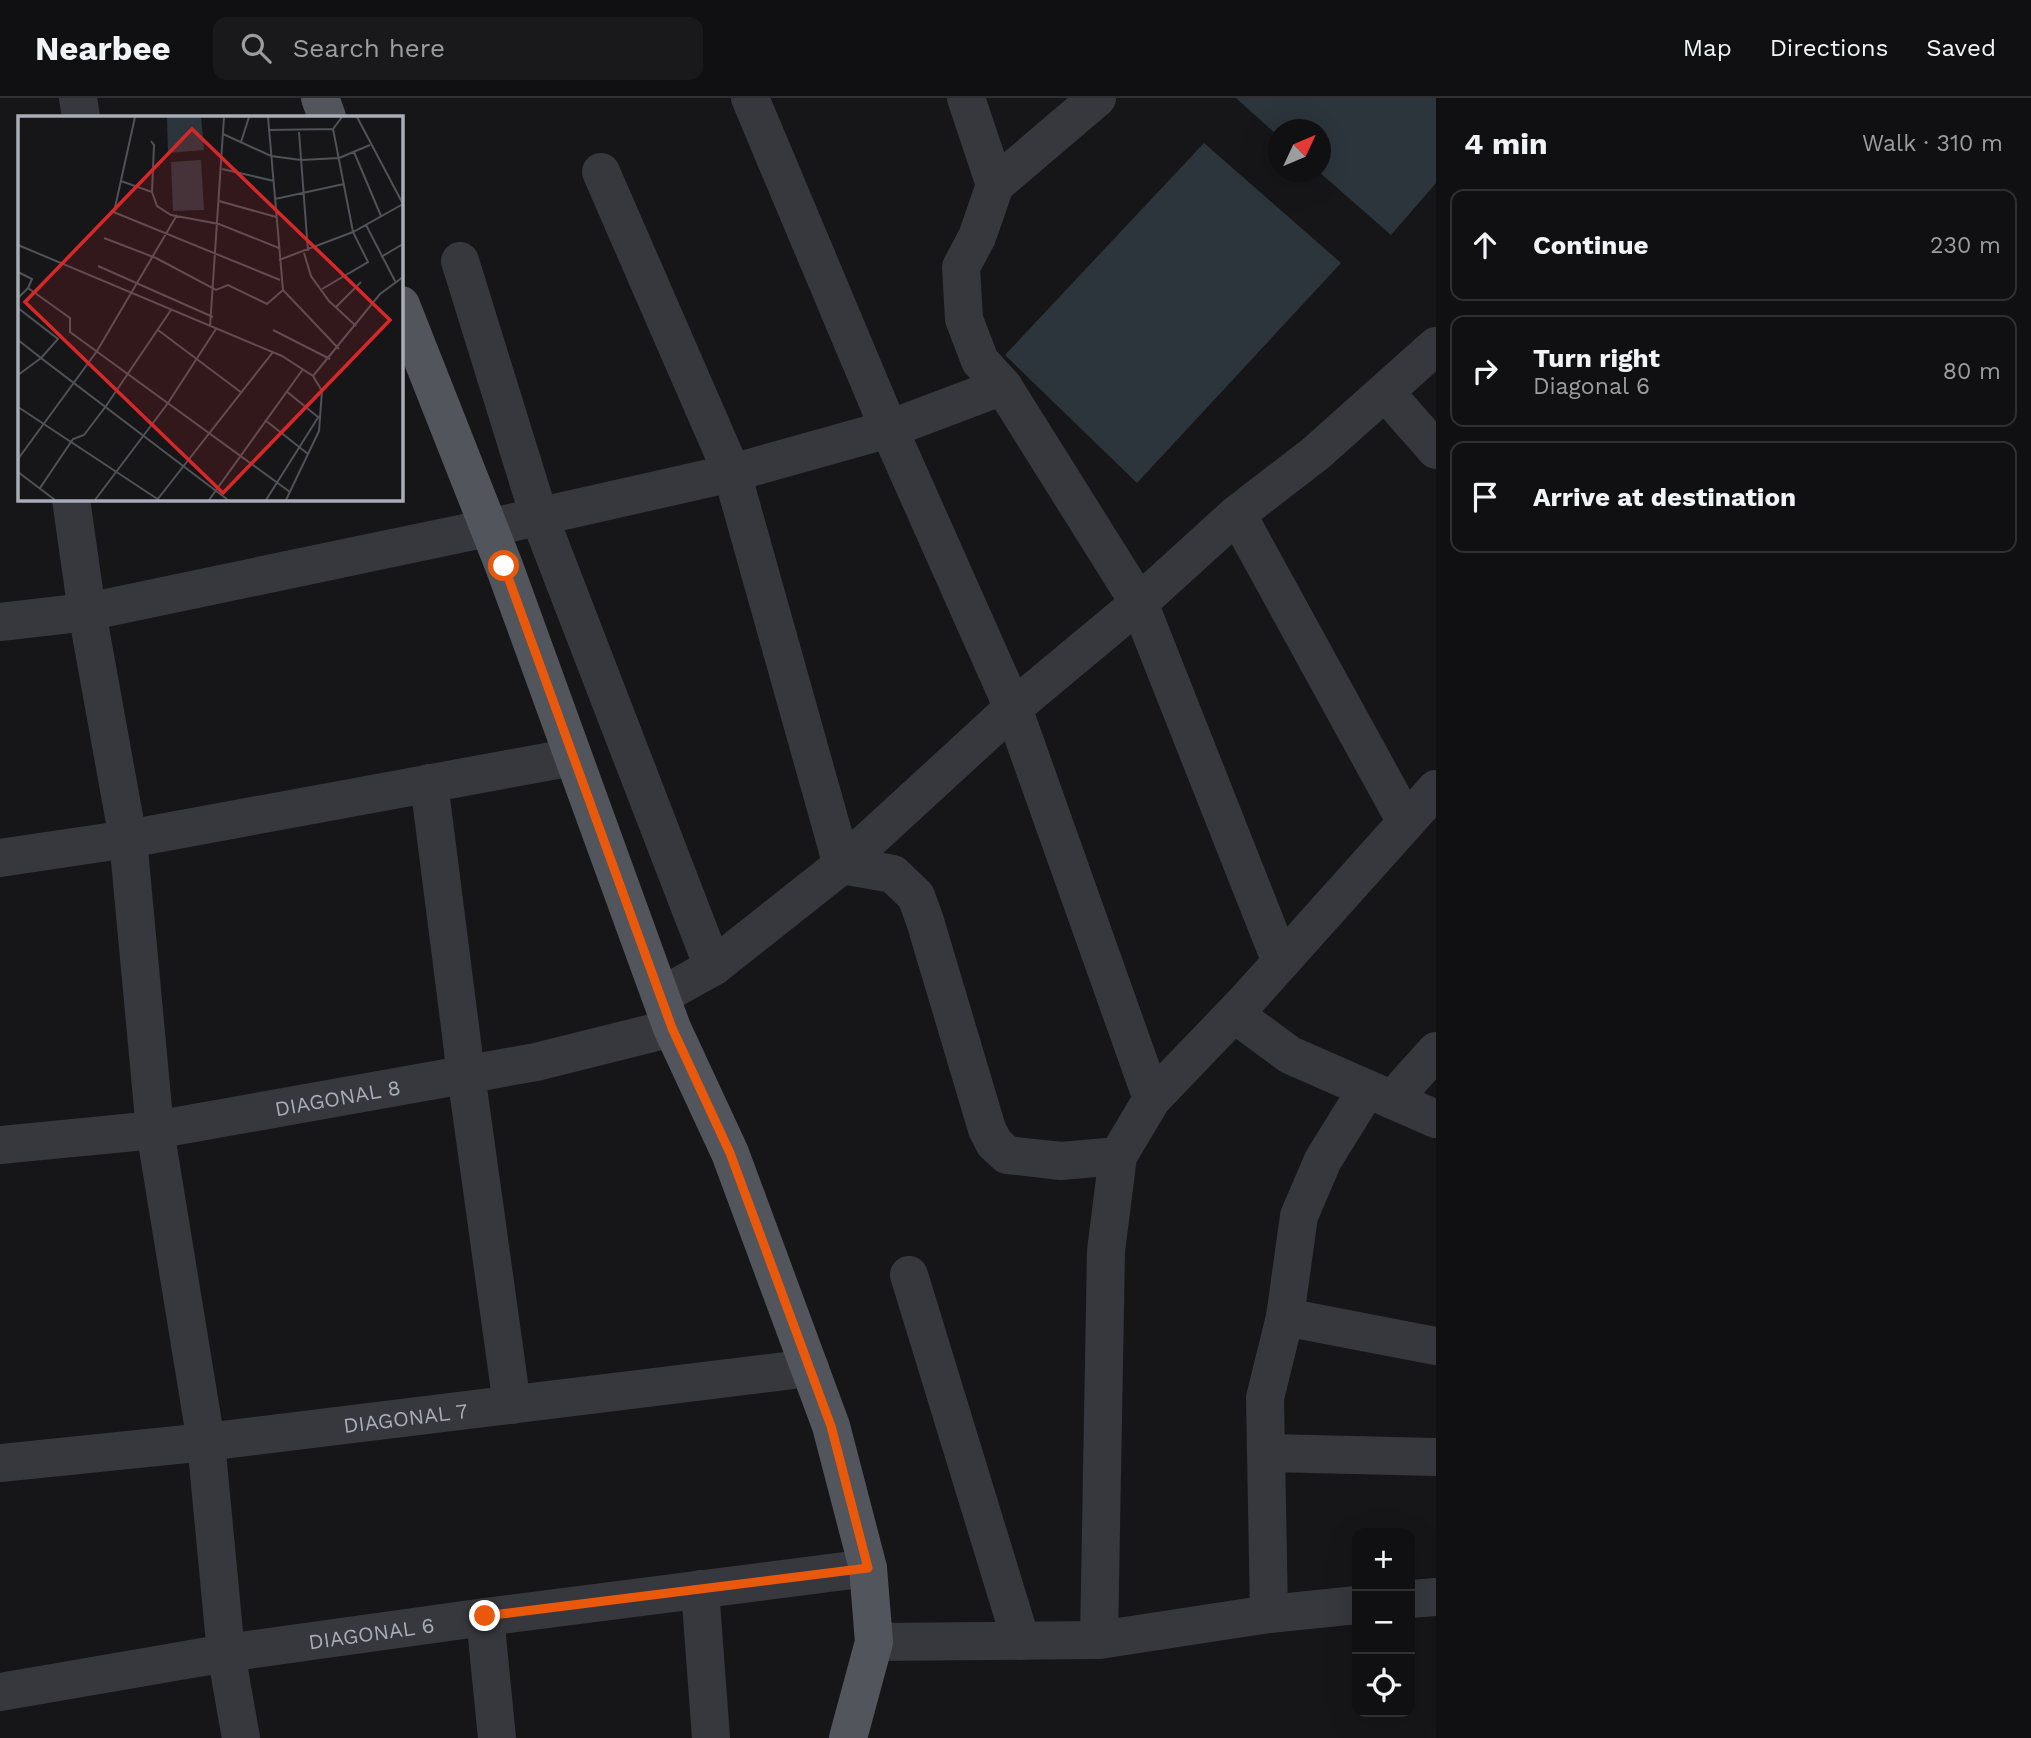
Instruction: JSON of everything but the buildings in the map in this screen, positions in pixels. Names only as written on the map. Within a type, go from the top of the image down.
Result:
[{"type":"main road","points":[[320,98],[327,116]]},
{"type":"main road","points":[[402,308],[488,528],[666,1012],[730,1153],[831,1426],[868,1568],[874,1642],[848,1738]]},
{"type":"street","points":[[78,98],[81,116]]},
{"type":"street","points":[[966,98],[995,185]]},
{"type":"street","points":[[1097,98],[995,185],[977,237],[961,267],[964,319],[980,361],[1003,386],[1139,603],[1281,962]]},
{"type":"street","points":[[759,102],[889,429],[1013,708],[1153,1099]]},
{"type":"street","points":[[601,172],[732,473],[842,865],[893,874],[916,896],[987,1129],[994,1143],[1007,1155],[1060,1161],[1118,1156]]},
{"type":"street","points":[[460,261],[539,516],[713,967]]},
{"type":"street","name":"DIAGONAL 8","points":[[0,1145],[155,1130],[536,1062],[666,1012],[713,967],[842,865],[1013,708],[1139,603],[1237,514],[1315,454],[1436,346]]},
{"type":"street","points":[[0,622],[87,612],[488,528],[732,473],[889,429],[1003,386]]},
{"type":"street","points":[[1385,392],[1436,450]]},
{"type":"street","points":[[71,500],[87,612],[128,839],[155,1130],[206,1442],[226,1653],[242,1738]]},
{"type":"street","points":[[1237,514],[1406,822]]},
{"type":"street","points":[[0,858],[128,839],[573,757]]},
{"type":"street","points":[[429,783],[512,1405]]},
{"type":"street","points":[[1100,1640],[1106,1251],[1118,1156],[1153,1099],[1234,1014],[1436,789]]},
{"type":"street","points":[[1234,1014],[1290,1055],[1436,1119]]},
{"type":"street","points":[[1269,1614],[1265,1398],[1285,1317],[1299,1216],[1323,1160],[1380,1095],[1436,1051]]},
{"type":"street","points":[[908,1275],[1021,1641]]},
{"type":"street","points":[[1285,1317],[1436,1346]]},
{"type":"street","name":"DIAGONAL 7","points":[[0,1463],[206,1442],[810,1368]]},
{"type":"street","points":[[1267,1452],[1436,1457]]},
{"type":"street","name":"DIAGONAL 6","points":[[0,1692],[226,1653],[485,1616],[868,1568]]},
{"type":"street","points":[[700,1589],[711,1738]]},
{"type":"street","points":[[1415,1599],[1436,1597]]},
{"type":"street","points":[[874,1642],[1100,1640],[1269,1614],[1352,1606]]},
{"type":"street","points":[[485,1616],[497,1738]]},
{"type":"shaded area","points":[[1236,98],[1436,98],[1436,183],[1391,235],[1330,182],[1331,119],[1268,119],[1268,127]]},
{"type":"shaded area","points":[[1204,143],[1341,263],[1137,483],[1005,355]]},
{"type":"route","points":[[485,1616],[868,1568],[831,1426],[730,1153],[672,1028],[504,566]]}]
